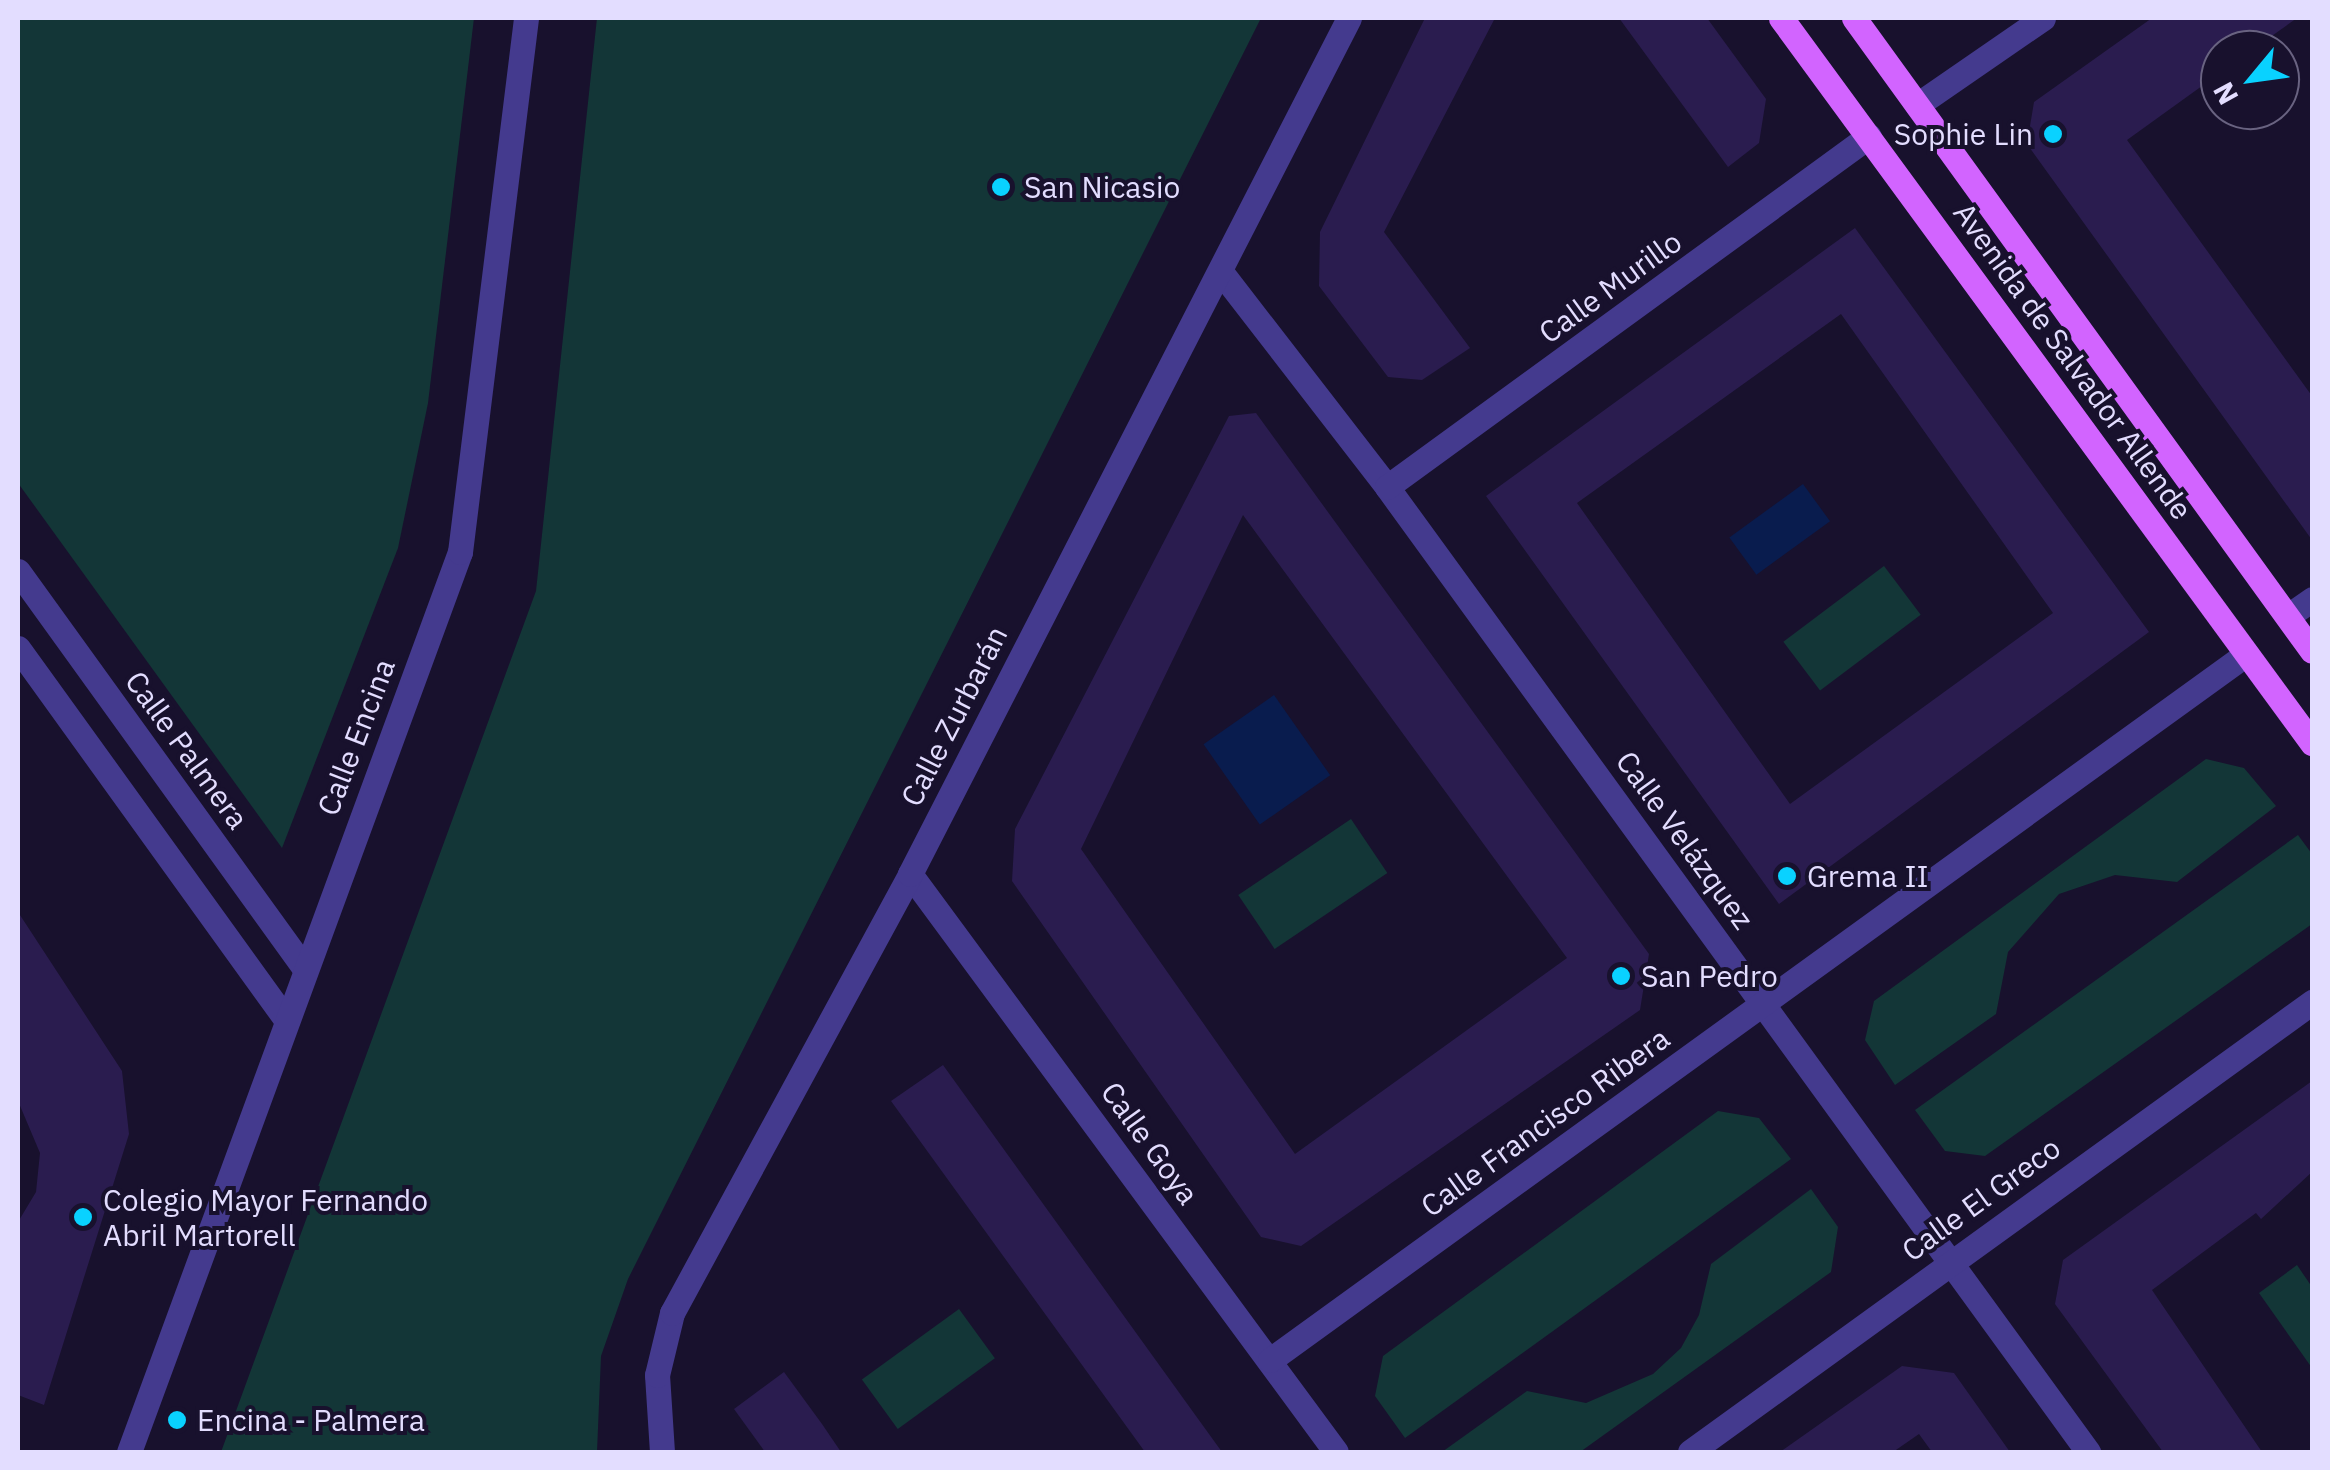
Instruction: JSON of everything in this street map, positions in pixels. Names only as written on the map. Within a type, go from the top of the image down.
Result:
[{"type":"main road","name":"Avenida de Salvador Allende","points":[[1781,18],[2312,743]]},
{"type":"main road","name":"Avenida de Salvador Allende","points":[[1854,18],[2312,651]]},
{"type":"street","name":"Calle Encina","points":[[129,1452],[460,552],[526,18]]},
{"type":"street","name":"Calle Zurbarán","points":[[662,1452],[656,1375],[672,1313],[910,874],[1349,18]]},
{"type":"street","points":[[1918,105],[2043,18]]},
{"type":"street","name":"Calle Murillo","points":[[1387,487],[1869,136]]},
{"type":"street","name":"Calle Velázquez","points":[[1221,272],[1387,487],[2088,1452]]},
{"type":"street","name":"Calle Palmera","points":[[18,571],[304,968]]},
{"type":"street","points":[[2288,616],[2312,599]]},
{"type":"street","points":[[18,648],[286,1019]]},
{"type":"street","name":"Calle Francisco Ribera","points":[[1270,1360],[2246,654]]},
{"type":"street","name":"Calle Goya","points":[[910,874],[1336,1452]]},
{"type":"street","name":"Calle El Greco","points":[[1690,1452],[2312,1002]]},
{"type":"green space","points":[[18,18],[474,18],[428,403],[398,548],[282,848],[18,483]]},
{"type":"green space","points":[[597,18],[1261,18],[628,1279],[601,1356],[597,1452],[221,1452],[536,591]]},
{"type":"green space","points":[[1884,566],[1921,615],[1820,691],[1783,642]]},
{"type":"green space","points":[[2206,759],[2244,768],[2276,806],[2177,882],[2115,875],[2059,894],[2008,952],[1996,1014],[1895,1085],[1865,1040],[1874,1001]]},
{"type":"green space","points":[[1351,819],[1387,873],[1275,949],[1238,895]]},
{"type":"green space","points":[[2298,835],[2312,854],[2312,924],[1985,1156],[1945,1151],[1915,1110]]},
{"type":"green space","points":[[1718,1111],[1759,1118],[1791,1159],[1405,1438],[1375,1396],[1383,1356]]},
{"type":"green space","points":[[1811,1189],[1838,1227],[1831,1272],[1580,1452],[1442,1452],[1527,1391],[1586,1403],[1653,1374],[1681,1348],[1699,1315],[1711,1264]]},
{"type":"green space","points":[[2297,1265],[2312,1287],[2312,1368],[2259,1293]]},
{"type":"green space","points":[[959,1309],[995,1358],[898,1429],[862,1380]]},
{"type":"water","points":[[1803,484],[1830,521],[1756,575],[1729,537]]},
{"type":"water","points":[[1274,695],[1330,775],[1260,825],[1204,744]]},
{"type":"building","points":[[1425,18],[1495,18],[1384,232],[1470,348],[1422,380],[1388,377],[1319,286],[1320,232]]},
{"type":"building","points":[[1619,18],[1707,18],[1766,99],[1759,143],[1728,167]]},
{"type":"building","points":[[2152,18],[2297,18],[2280,30],[2200,30],[2200,87],[2127,140],[2312,396],[2312,540],[2027,144],[2034,102]]},
{"type":"building","points":[[1855,228],[2149,632],[1779,904],[1486,496]],"holes":[[[1841,314],[2053,613],[1790,804],[1577,503]]]},
{"type":"building","points":[[1256,413],[1649,954],[1640,1010],[1301,1246],[1261,1237],[1012,881],[1015,829],[1229,416]],"holes":[[[1243,515],[1567,958],[1295,1154],[1081,849]]]},
{"type":"building","points":[[18,912],[122,1071],[129,1134],[44,1405],[18,1395],[18,1222],[36,1192],[40,1153],[18,1101]]},
{"type":"building","points":[[943,1065],[1222,1452],[1145,1452],[891,1101]]},
{"type":"building","points":[[2312,1081],[2312,1172],[2261,1219],[2256,1213],[2152,1290],[2262,1452],[2163,1452],[2055,1304],[2063,1260]]},
{"type":"building","points":[[1902,1366],[1954,1373],[2010,1452],[1932,1452],[1919,1434],[1893,1452],[1780,1452]]},
{"type":"building","points":[[784,1372],[841,1452],[765,1452],[734,1409]]},
{"type":"place","name":"Sophie Lin","points":[[2053,134]]},
{"type":"place","name":"San Nicasio","points":[[1001,187]]},
{"type":"place","name":"Grema II","points":[[1787,876]]},
{"type":"place","name":"San Pedro","points":[[1621,976]]},
{"type":"place","name":"Colegio Mayor Fernando Abril Martorell","points":[[83,1217]]},
{"type":"place","name":"Encina - Palmera","points":[[177,1420]]}]
